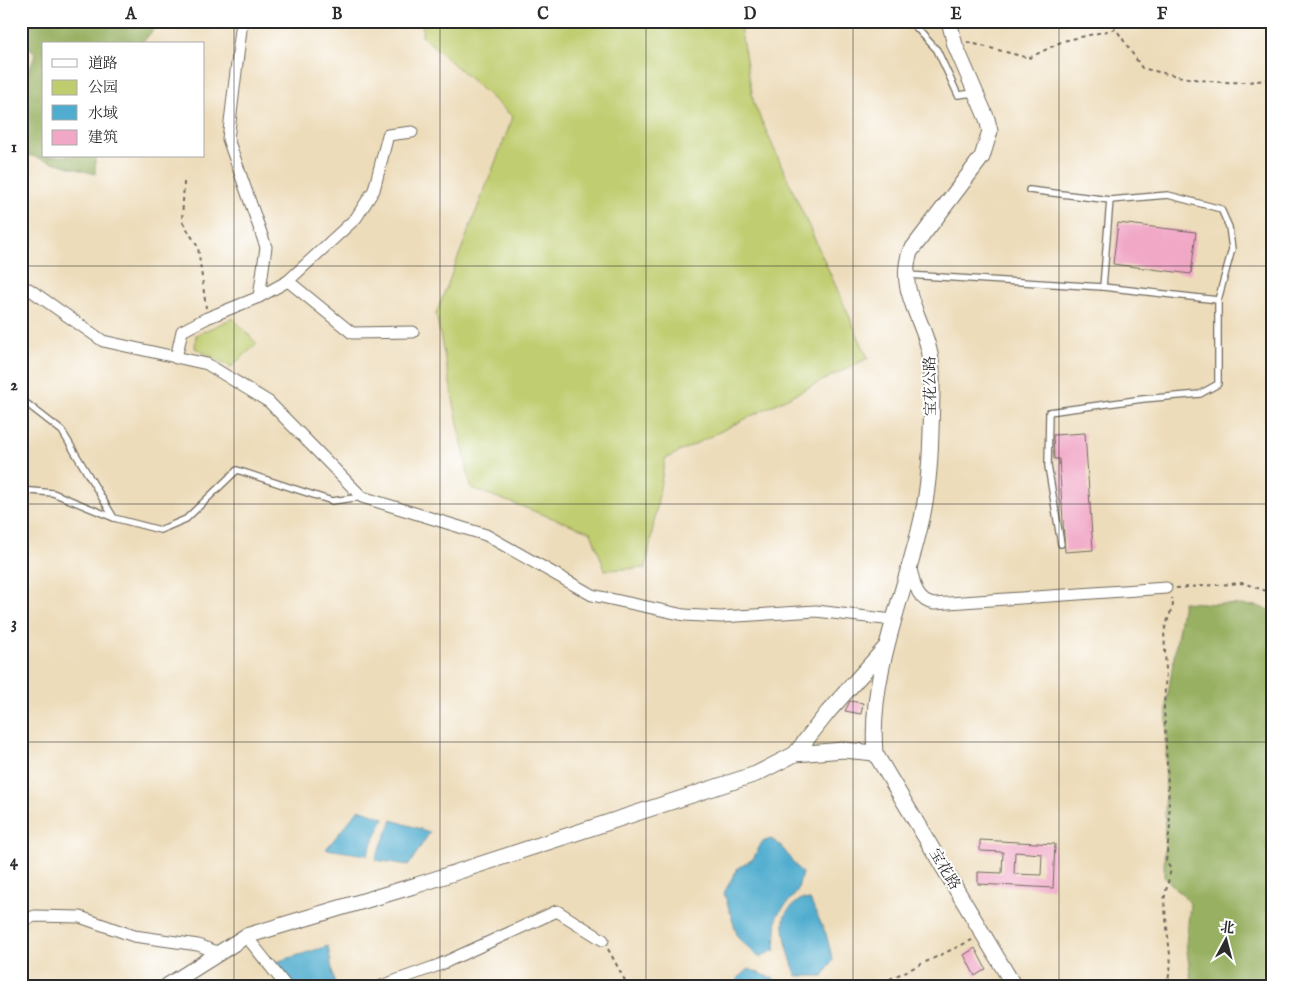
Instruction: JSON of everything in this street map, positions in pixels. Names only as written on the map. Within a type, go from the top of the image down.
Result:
[{"type":"street","points":[[242,21],[228,139],[266,247],[259,297]]},
{"type":"street","points":[[904,275],[910,252],[982,157],[990,131],[948,21]]},
{"type":"street","points":[[176,358],[182,331],[207,318],[259,297],[288,281],[356,218],[374,190],[388,136],[412,132]]},
{"type":"street","name":"宝花公路","points":[[875,753],[874,704],[887,645],[910,564],[928,484],[932,368],[928,346],[907,289],[904,275]]},
{"type":"street","points":[[288,281],[352,333],[413,332]]},
{"type":"street","points":[[21,289],[29,289],[103,341],[207,364],[269,402],[362,497],[486,535],[592,595],[684,614],[721,617],[816,610],[894,620]]},
{"type":"street","points":[[910,564],[918,594],[925,602],[934,604],[1168,588]]},
{"type":"street","points":[[795,754],[828,712],[887,645]]},
{"type":"street","points":[[167,986],[217,952],[246,936],[417,885],[756,774],[795,754],[844,750],[875,753]]},
{"type":"street","name":"宝花路","points":[[875,753],[1014,986]]},
{"type":"street","points":[[381,986],[439,965],[557,911],[603,940]]},
{"type":"street","points":[[21,921],[35,916],[80,917],[134,936],[198,945],[217,952]]},
{"type":"street","points":[[246,936],[286,986]]},
{"type":"lane","points":[[910,21],[937,50],[958,95],[976,93]]},
{"type":"lane","points":[[1030,190],[1110,200],[1168,195],[1222,209],[1229,227],[1232,249],[1218,300],[1218,384],[1200,394],[1143,399],[1049,412],[1048,466],[1061,544]]},
{"type":"lane","points":[[1103,287],[1110,200]]},
{"type":"lane","points":[[904,275],[1103,287],[1218,300]]},
{"type":"lane","points":[[21,398],[62,431],[114,518]]},
{"type":"lane","points":[[21,490],[53,493],[114,518],[160,530],[186,519],[237,470],[332,502],[362,497]]},
{"type":"path","points":[[953,38],[1029,58],[1063,41],[1116,29],[1142,68],[1196,81],[1244,84],[1272,79]]},
{"type":"path","points":[[184,182],[182,221],[198,247],[207,318]]},
{"type":"path","points":[[1167,986],[1171,964],[1164,900],[1171,869],[1166,862],[1170,825],[1164,708],[1166,670],[1164,631],[1173,605],[1168,588],[1243,583],[1272,593]]},
{"type":"path","points":[[875,986],[984,934]]},
{"type":"path","points":[[603,940],[628,986]]},
{"type":"green space","points":[[21,21],[161,21],[143,42],[42,42],[42,158],[95,158],[95,174],[21,153],[21,86],[36,54],[21,39]]},
{"type":"green space","points":[[423,21],[739,21],[754,104],[868,358],[665,459],[646,568],[605,570],[591,532],[471,488],[436,314],[513,117],[422,36]]},
{"type":"green space","points":[[233,318],[257,344],[231,367],[195,348],[196,335]]},
{"type":"green space","points":[[1183,602],[1257,606],[1272,611],[1272,986],[1192,986],[1186,944],[1190,903],[1164,877],[1167,700]]},
{"type":"water","points":[[359,809],[384,818],[367,855],[326,849]]},
{"type":"water","points":[[392,820],[430,832],[409,865],[375,860]]},
{"type":"water","points":[[771,839],[784,849],[802,873],[797,892],[777,915],[775,950],[759,957],[738,938],[724,893],[737,869],[753,859],[762,842]]},
{"type":"water","points":[[801,899],[810,900],[826,934],[833,960],[823,976],[797,976],[789,953],[784,919],[787,911]]},
{"type":"water","points":[[328,946],[335,986],[293,986],[276,962]]},
{"type":"water","points":[[749,969],[774,979],[779,986],[736,986],[736,980]]},
{"type":"building","points":[[1118,223],[1196,232],[1191,274],[1113,264]]},
{"type":"building","points":[[1085,433],[1093,550],[1065,552],[1059,459],[1054,459],[1053,435]]},
{"type":"building","points":[[850,701],[863,703],[861,714],[845,711]]},
{"type":"building","points":[[980,840],[1055,844],[1053,888],[978,884],[978,872],[1002,873],[1003,852],[980,851]],"holes":[[[1015,852],[1042,854],[1041,875],[1014,874]]]},
{"type":"building","points":[[975,948],[986,969],[975,976],[964,955]]}]
